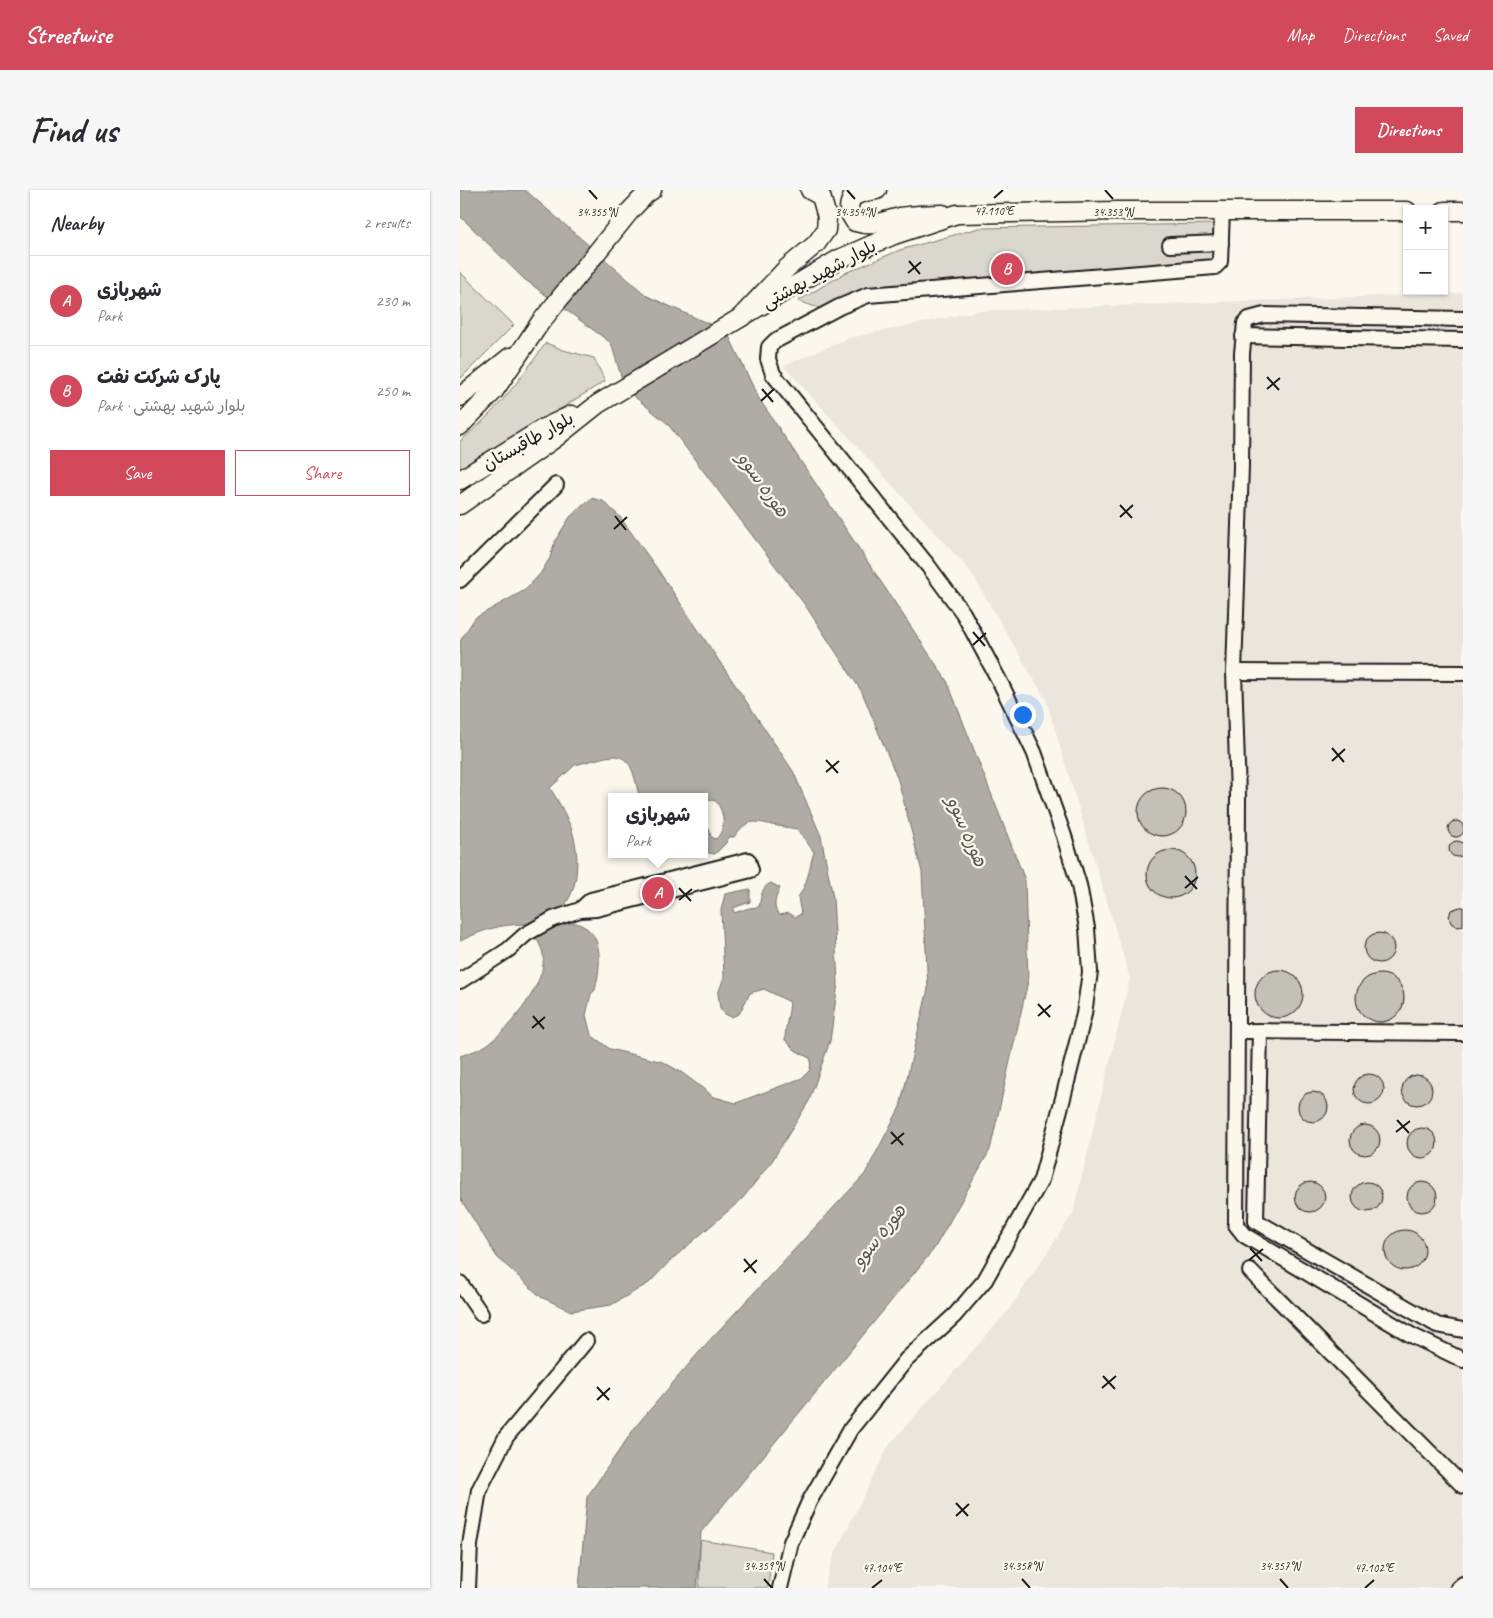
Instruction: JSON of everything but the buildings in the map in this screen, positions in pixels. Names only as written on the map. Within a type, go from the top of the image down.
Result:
[{"type":"main road","points":[[460,426],[494,391],[540,323],[630,210],[652,190]]},
{"type":"main road","points":[[740,318],[787,268],[816,244],[826,230],[827,217],[821,196],[810,190]]},
{"type":"main road","points":[[877,190],[853,196],[849,204],[848,213],[854,222],[868,226],[898,218],[926,214],[957,214]]},
{"type":"main road","name":"بلوار شهید بهشتی","points":[[598,404],[839,259],[894,234],[957,214],[1117,211],[1403,211]]},
{"type":"main road","points":[[1448,211],[1463,211]]},
{"type":"main road","points":[[460,396],[522,348]]},
{"type":"main road","points":[[460,505],[554,439],[598,404]]},
{"type":"main road","name":"بلوار طاقبستان","points":[[460,480],[544,428],[598,404]]},
{"type":"street","points":[[780,1588],[791,1542],[810,1502],[850,1430],[906,1360],[955,1315],[985,1280],[1041,1180],[1084,1014],[1090,972],[1087,928],[1078,885],[1064,836],[1034,752],[1001,684],[962,613],[929,567],[774,374],[768,359],[769,347],[775,341],[840,307],[868,295],[1215,267],[1220,262],[1222,211]]},
{"type":"street","points":[[1170,245],[1221,243]]},
{"type":"street","points":[[1463,319],[1264,315],[1249,319],[1244,327],[1243,336],[1241,476],[1234,672],[1238,796],[1236,1225],[1244,1236],[1411,1335],[1463,1360]]},
{"type":"street","points":[[1243,336],[1463,340]]},
{"type":"street","points":[[460,580],[556,485]]},
{"type":"street","points":[[1234,672],[1463,673]]},
{"type":"street","points":[[460,981],[508,950],[526,934],[553,919],[580,910],[596,909],[751,870],[748,860],[591,900],[580,910]]},
{"type":"street","points":[[1238,1031],[1463,1033]]},
{"type":"street","points":[[1256,1221],[1260,1031]]},
{"type":"street","points":[[1241,1231],[1256,1221]]},
{"type":"street","points":[[1256,1221],[1437,1325],[1463,1330]]},
{"type":"street","points":[[1250,1271],[1463,1486]]},
{"type":"street","points":[[460,1283],[481,1314]]},
{"type":"street","points":[[468,1588],[470,1545],[479,1490],[506,1437],[586,1340]]},
{"type":"street","points":[[1458,1588],[1463,1584]]},
{"type":"shaded area","points":[[1215,224],[1214,264],[868,293],[828,311],[798,301],[845,273],[900,250],[979,228]]},
{"type":"shaded area","points":[[460,272],[514,325],[460,379]]},
{"type":"shaded area","points":[[1463,293],[1463,1588],[824,1588],[834,1555],[889,1445],[1008,1311],[1073,1213],[1130,978],[1046,700],[971,572],[784,366],[849,338],[978,311]]},
{"type":"shaded area","points":[[546,343],[563,350],[594,358],[605,381],[460,471],[460,441],[496,407],[517,383]]},
{"type":"shaded area","points":[[700,1540],[772,1552],[768,1588],[699,1588]]},
{"type":"water","name":"هوره سوو","points":[[460,190],[525,190],[647,296],[727,332],[758,397],[947,681],[1025,880],[1028,981],[990,1150],[934,1249],[701,1532],[697,1588],[579,1588],[587,1497],[636,1426],[707,1343],[865,1174],[900,1107],[928,989],[922,872],[898,780],[862,692],[805,605],[667,423],[625,389],[611,343],[524,279],[460,216]]},
{"type":"water","points":[[591,498],[603,501],[620,517],[656,567],[793,771],[821,836],[833,898],[838,983],[830,1041],[809,1101],[772,1161],[742,1199],[671,1260],[649,1283],[611,1305],[571,1311],[541,1297],[497,1257],[460,1198],[460,1056],[488,1044],[497,1037],[526,1004],[540,978],[543,954],[538,942],[526,924],[492,928],[460,941],[460,641],[475,618],[525,590],[540,574],[550,558],[555,541],[570,517]],"holes":[[[616,756],[627,762],[633,772],[639,793],[708,793],[708,800],[716,801],[721,810],[723,825],[716,839],[711,837],[709,829],[708,830],[708,853],[715,854],[729,837],[734,837],[746,824],[755,822],[797,829],[814,852],[806,881],[798,897],[801,914],[795,917],[789,913],[780,915],[777,912],[775,902],[780,888],[771,883],[763,890],[759,907],[734,913],[733,908],[750,902],[750,889],[725,894],[721,910],[724,977],[718,994],[720,1008],[731,1017],[739,1014],[750,993],[764,989],[790,1002],[785,1040],[795,1050],[811,1059],[810,1070],[802,1078],[736,1103],[711,1096],[681,1072],[663,1062],[610,1049],[591,1035],[586,1015],[591,994],[595,990],[599,970],[598,949],[596,940],[590,932],[582,926],[571,922],[566,903],[571,895],[576,874],[575,842],[567,819],[550,788],[575,765]]]},
{"type":"place","name":"پارک شرکت نفت","points":[[1007,269]]},
{"type":"place","name":"شهربازی","points":[[658,893]]}]
